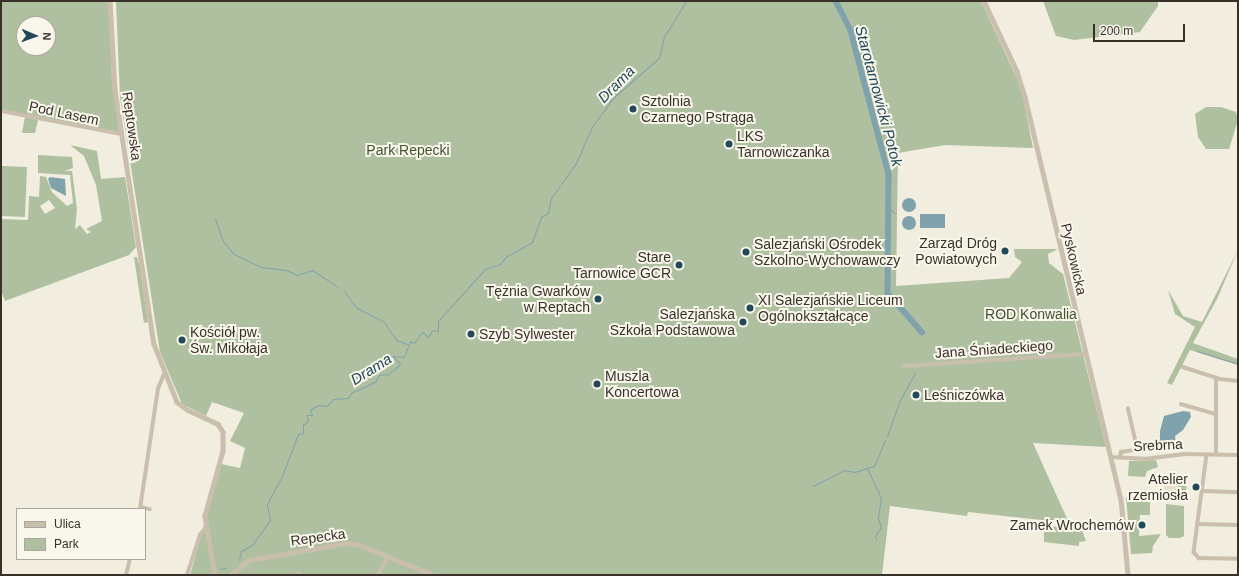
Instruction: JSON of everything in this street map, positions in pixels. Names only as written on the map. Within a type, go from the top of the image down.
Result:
[{"type":"street","name":"Reptowska","points":[[110,1],[114,76],[121,134],[153,340],[165,372],[181,405],[218,424],[223,432],[221,458],[206,508],[206,527],[215,575]]},
{"type":"street","name":"Pyskowicka","points":[[984,1],[1021,83],[1111,457],[1123,513],[1128,575]]},
{"type":"street","name":"Pod Lasem","points":[[2,111],[121,134]]},
{"type":"street","name":"Jana Śniadeckiego","points":[[904,366],[1085,354]]},
{"type":"street","points":[[1183,367],[1216,378],[1238,381]]},
{"type":"street","points":[[141,508],[158,389],[165,372]]},
{"type":"street","points":[[1216,378],[1216,455]]},
{"type":"street","points":[[1181,404],[1216,414]]},
{"type":"street","points":[[1120,457],[1121,452],[1134,450],[1136,444],[1128,409]]},
{"type":"street","points":[[1207,455],[1204,491],[1197,524],[1194,549],[1196,556],[1238,559]]},
{"type":"street","name":"Srebrna","points":[[1111,457],[1238,455]]},
{"type":"street","points":[[1204,491],[1238,492]]},
{"type":"street","points":[[146,509],[150,509]]},
{"type":"street","points":[[1197,524],[1238,525]]},
{"type":"street","points":[[187,575],[200,535],[206,527]]},
{"type":"street","name":"Repecka","points":[[230,575],[249,560],[342,544],[356,544],[433,575]]},
{"type":"street","points":[[378,575],[388,556]]},
{"type":"street","points":[[126,575],[130,560]]},
{"type":"green space","points":[[1,1],[109,1],[112,81],[120,132],[1,111]]},
{"type":"green space","points":[[116,1],[981,1],[1021,87],[1033,148],[945,145],[898,153],[896,286],[1009,278],[1022,262],[1015,257],[1014,249],[1058,249],[1048,254],[1049,263],[1063,274],[1106,447],[1033,443],[1069,523],[968,512],[967,516],[890,506],[882,575],[190,575],[221,464],[240,468],[245,448],[230,441],[244,413],[212,402],[206,416],[182,404],[160,352],[120,97]]},
{"type":"green space","points":[[1043,1],[1158,1],[1158,6],[1140,32],[1074,40],[1056,36]]},
{"type":"green space","points":[[1206,107],[1221,107],[1236,112],[1238,120],[1229,149],[1206,149],[1198,137],[1195,114]]},
{"type":"green space","points":[[25,117],[38,120],[35,133],[22,133]]},
{"type":"green space","points":[[70,145],[97,151],[101,179],[125,177],[136,247],[129,255],[5,301],[1,290],[1,219],[28,220],[29,196],[39,197],[40,176],[46,177],[52,192],[67,206],[73,203],[70,175],[38,173],[38,155],[72,157],[73,168],[65,171],[72,171],[77,209],[75,229],[80,225],[87,234],[91,232],[86,229],[102,221],[96,185],[84,156]],"holes":[[[49,200],[55,208],[45,214],[40,206]]]},
{"type":"green space","points":[[2,166],[27,167],[25,217],[1,216]]},
{"type":"green space","points":[[1238,250],[1217,299],[1193,343],[1238,359],[1238,365],[1190,350],[1172,385],[1167,383],[1195,327],[1175,314],[1168,290],[1183,316],[1202,322]]},
{"type":"green space","points":[[134,257],[137,257],[140,268],[148,322],[144,323]]},
{"type":"green space","points":[[1156,460],[1158,467],[1147,471],[1145,477],[1128,476],[1129,461]]},
{"type":"green space","points":[[1172,475],[1183,475],[1187,480],[1186,492],[1180,501],[1165,499],[1174,498],[1176,482],[1169,482]]},
{"type":"green space","points":[[1126,497],[1150,502],[1150,515],[1140,515],[1139,536],[1161,534],[1153,546],[1152,553],[1131,554]]},
{"type":"green space","points":[[1166,504],[1184,506],[1184,536],[1180,538],[1169,538],[1166,535]]},
{"type":"green space","points":[[1044,526],[1081,528],[1086,541],[1079,542],[1079,546],[1044,542]]},
{"type":"shaded area","points":[[1171,482],[1178,487],[1179,490],[1174,497],[1171,498],[1164,493],[1163,490],[1168,483]]},
{"type":"water","points":[[50,177],[65,179],[66,196],[51,188],[48,179]]},
{"type":"water","points":[[906,198],[912,198],[916,202],[916,208],[912,212],[906,212],[902,208],[902,202]]},
{"type":"water","points":[[920,214],[945,214],[945,228],[920,228]]},
{"type":"water","points":[[906,216],[912,216],[916,220],[916,226],[912,230],[906,230],[902,226],[902,220]]},
{"type":"water","points":[[1183,411],[1190,412],[1191,417],[1183,430],[1175,436],[1176,445],[1160,448],[1160,431],[1164,416]]},
{"type":"waterway","name":"Drama","points":[[561,184],[575,165],[592,127],[613,98],[659,58],[664,37],[686,1]]},
{"type":"waterway","name":"Starotarnowicki Potok","points":[[836,1],[851,31],[889,175],[888,293],[922,332]]},
{"type":"waterway","name":"Drama","points":[[239,560],[241,551],[252,545],[270,520],[267,504],[282,476],[298,434],[303,433],[303,425],[308,421],[307,415],[312,415],[310,410],[318,405],[327,406],[333,399],[348,398],[351,393],[375,382],[379,375],[389,374],[400,364],[393,356],[404,357],[410,341],[414,343],[422,332],[428,337],[432,330],[438,331],[438,321],[485,269],[500,264],[507,256],[532,242],[541,217],[548,213],[551,198],[560,186]]},
{"type":"waterway","name":"Starotarnowicki Potok","points":[[889,208],[894,213]]},
{"type":"waterway","points":[[215,219],[223,241],[234,254],[261,267],[287,270],[297,275],[312,270],[338,287]]},
{"type":"waterway","points":[[344,291],[357,308],[384,322],[396,340],[407,344]]},
{"type":"waterway","points":[[1197,351],[1238,364]]},
{"type":"waterway","points":[[887,436],[900,400],[915,373]]},
{"type":"waterway","points":[[813,486],[844,470],[855,472],[874,466],[885,440]]},
{"type":"waterway","points":[[867,468],[881,498],[878,518],[881,527],[875,536]]},
{"type":"waterway","name":"Drama","points":[[219,569],[226,568]]},
{"type":"place","name":"Sztolnia Czarnego Pstrąga","points":[[633,109]]},
{"type":"place","name":"LKS Tarnowiczanka","points":[[729,144]]},
{"type":"place","name":"Zarząd Dróg Powiatowych","points":[[1005,251]]},
{"type":"place","name":"Salezjański Ośrodek Szkolno-Wychowawczy","points":[[746,252]]},
{"type":"place","name":"Stare Tarnowice GCR","points":[[679,265]]},
{"type":"place","name":"Tężnia Gwarków w Reptach","points":[[598,299]]},
{"type":"place","name":"XI Salezjańskie Liceum Ogólnokształcące","points":[[750,308]]},
{"type":"place","name":"Salezjańska Szkoła Podstawowa","points":[[743,322]]},
{"type":"place","name":"Szyb Sylwester","points":[[471,334]]},
{"type":"place","name":"Kościół pw. Św. Mikołaja","points":[[182,340]]},
{"type":"place","name":"Muszla Koncertowa","points":[[597,384]]},
{"type":"place","name":"Leśniczówka","points":[[916,395]]},
{"type":"place","name":"Atelier rzemiosła","points":[[1196,487]]},
{"type":"place","name":"Zamek Wrochemów","points":[[1142,525]]},
{"type":"park label","name":"Park Repecki","points":[[408,150]]},
{"type":"park label","name":"ROD Konwalia","points":[[1031,314]]}]
